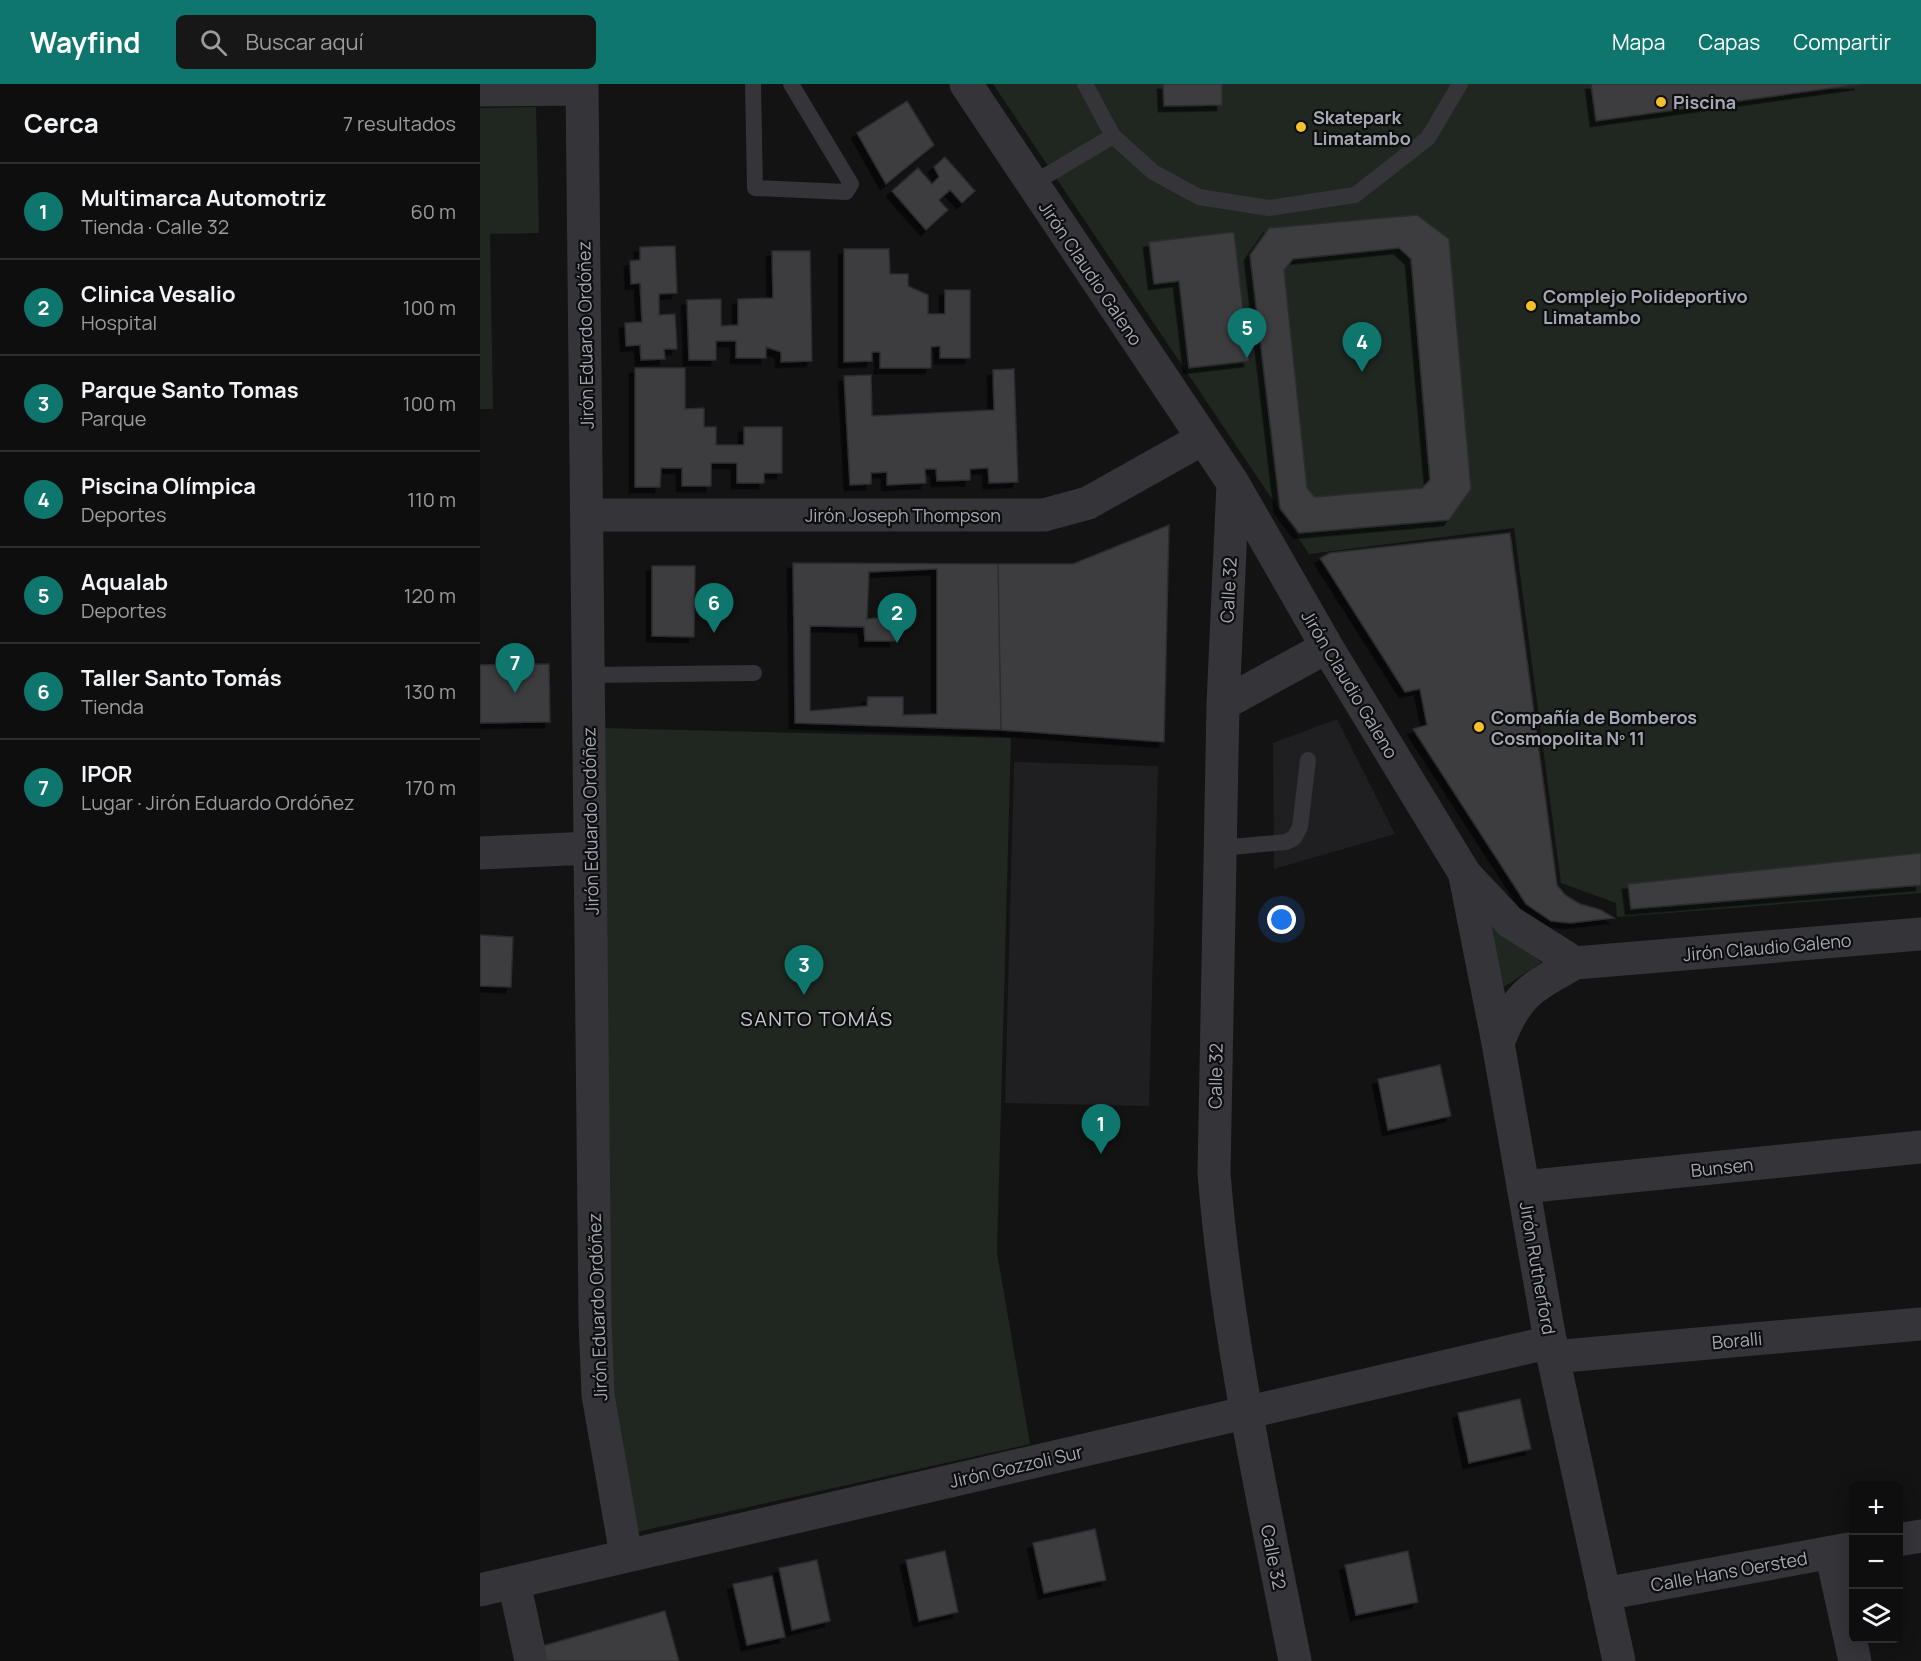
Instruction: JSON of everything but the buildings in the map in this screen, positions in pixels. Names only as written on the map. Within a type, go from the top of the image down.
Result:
[{"type":"street","name":"Jirón Claudio Galeno","points":[[966,84],[1233,483],[1327,647],[1465,874],[1516,927],[1575,963],[1921,934]]},
{"type":"street","points":[[480,90],[582,86]]},
{"type":"street","name":"Jirón Eduardo Ordóñez","points":[[582,86],[598,1395],[626,1555]]},
{"type":"street","name":"Jirón Joseph Thompson","points":[[587,515],[1044,514],[1088,503],[1202,439]]},
{"type":"street","name":"Calle 32","points":[[1233,483],[1223,704],[1214,1173],[1219,1235],[1246,1413],[1295,1661]]},
{"type":"street","points":[[1223,704],[1327,647]]},
{"type":"street","points":[[480,853],[590,848]]},
{"type":"street","name":"Jirón Rutherford","points":[[1465,874],[1498,1043],[1552,1349],[1619,1661]]},
{"type":"street","points":[[1498,1043],[1509,1015],[1521,998],[1538,983],[1575,963]]},
{"type":"street","name":"Bunsen","points":[[1523,1187],[1921,1147]]},
{"type":"street","name":"Boralli","points":[[1552,1349],[1921,1324]]},
{"type":"street","name":"Jirón Gozzoli Sur","points":[[480,1590],[1246,1413],[1552,1349]]},
{"type":"street","points":[[1903,1539],[1921,1536]]},
{"type":"street","points":[[1842,1550],[1856,1661]]},
{"type":"street","name":"Calle Hans Oersted","points":[[1605,1594],[1842,1550]]},
{"type":"street","points":[[514,1582],[531,1661]]},
{"type":"lane","points":[[753,84],[755,188],[846,192],[850,183],[791,84]]},
{"type":"lane","points":[[1085,84],[1113,136],[1153,172],[1199,197],[1269,208],[1355,195],[1428,138],[1460,84]]},
{"type":"lane","points":[[1032,184],[1113,136]]},
{"type":"lane","points":[[588,675],[754,673]]},
{"type":"lane","points":[[1220,848],[1286,842],[1294,838],[1300,827],[1308,760]]},
{"type":"shaded area","name":"Complejo Polideportivo Limatambo","points":[[993,84],[1921,84],[1921,893],[1617,917],[1616,903],[1561,883],[1514,528],[1309,554]]},
{"type":"shaded area","points":[[536,107],[539,233],[490,234],[493,409],[480,409],[480,108]]},
{"type":"shaded area","points":[[1337,719],[1395,834],[1274,869],[1273,743]]},
{"type":"shaded area","points":[[602,728],[1011,738],[997,1253],[1030,1444],[637,1532],[607,1383]]},
{"type":"shaded area","points":[[1014,762],[1158,766],[1149,1106],[1005,1103]]},
{"type":"shaded area","points":[[1490,926],[1542,962],[1504,987]]},
{"type":"place","name":"Piscina","points":[[1661,102]]},
{"type":"place","name":"Skatepark Limatambo","points":[[1301,127]]},
{"type":"place","name":"Complejo Polideportivo Limatambo","points":[[1531,306]]},
{"type":"place","name":"Aqualab","points":[[1247,358]]},
{"type":"place","name":"Piscina Olímpica","points":[[1362,372]]},
{"type":"place","name":"Taller Santo Tomás","points":[[714,633]]},
{"type":"place","name":"Clinica Vesalio","points":[[897,643]]},
{"type":"place","name":"IPOR","points":[[515,693]]},
{"type":"place","name":"Compañía de Bomberos Cosmopolita Nº 11","points":[[1479,727]]},
{"type":"place","name":"Parque Santo Tomas","points":[[804,995]]},
{"type":"place","name":"Multimarca Automotriz","points":[[1101,1154]]},
{"type":"district","name":"SANTO TOMÁS","points":[[817,1018]]}]
